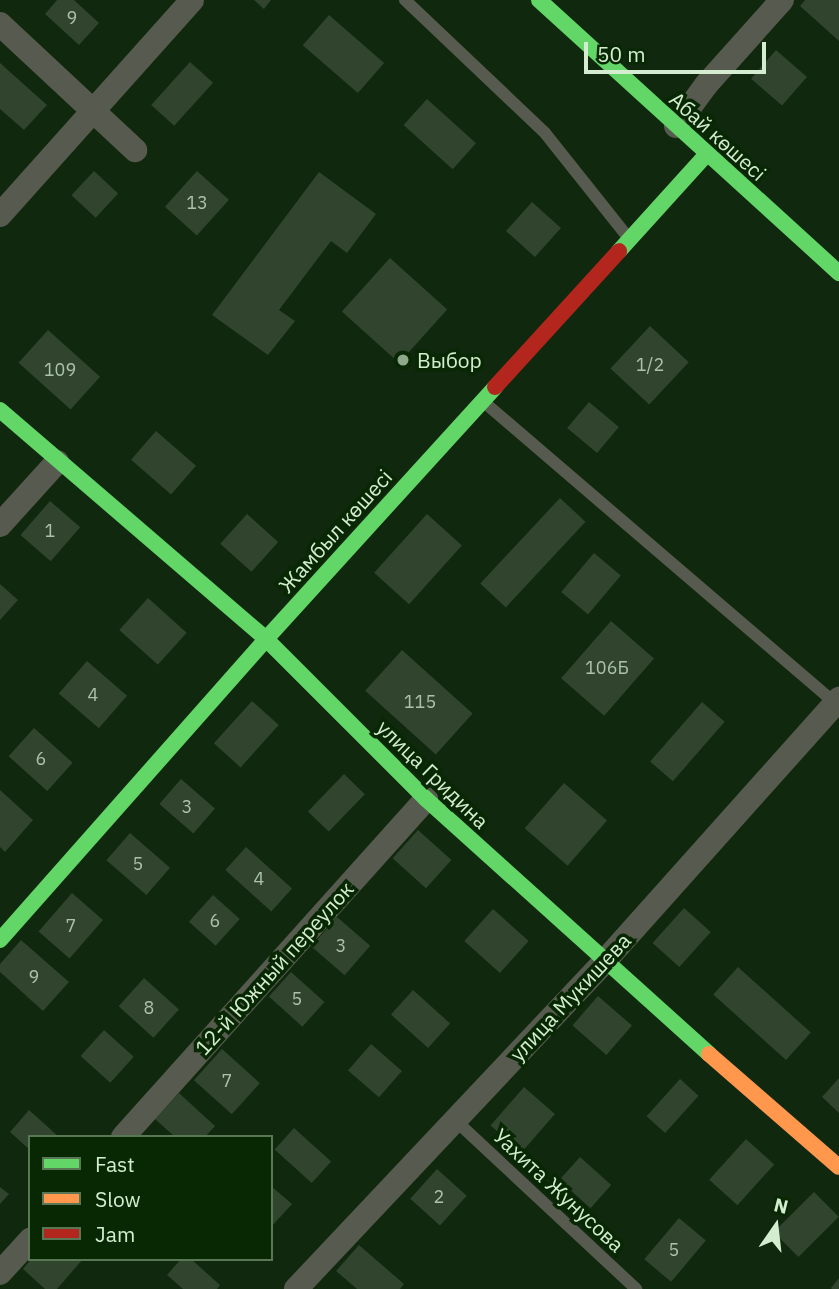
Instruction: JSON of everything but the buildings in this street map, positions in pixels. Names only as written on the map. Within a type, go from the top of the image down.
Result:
[{"type":"street","points":[[0,215],[192,0]]},
{"type":"street","name":"Абай көшесі","points":[[539,0],[839,273]]},
{"type":"street","points":[[676,125],[706,85],[782,0]]},
{"type":"street","points":[[0,24],[135,150]]},
{"type":"street","name":"Жамбыл көшесі","points":[[0,940],[266,639],[706,154]]},
{"type":"street","name":"улица Гридина","points":[[0,410],[57,463],[266,639],[426,799],[604,962],[839,1167]]},
{"type":"street","points":[[0,525],[57,463]]},
{"type":"street","name":"улица Мукишева","points":[[300,1288],[604,962],[837,701]]},
{"type":"street","name":"12-й Южный переулок","points":[[125,1135],[426,799]]},
{"type":"street","points":[[0,1273],[28,1242]]},
{"type":"lane","points":[[405,0],[545,133],[629,239]]},
{"type":"lane","points":[[482,400],[837,701]]},
{"type":"lane","name":"Уахита Жунусова","points":[[455,1120],[636,1289]]},
{"type":"traffic: fast","points":[[539,0],[839,273]]},
{"type":"traffic: fast","points":[[619,251],[707,154]]},
{"type":"traffic: fast","points":[[0,940],[266,639],[495,387]]},
{"type":"traffic: fast","points":[[0,410],[266,639],[426,799],[709,1054]]},
{"type":"traffic: slow","points":[[709,1054],[839,1167]]},
{"type":"traffic: jam","points":[[495,387],[619,251]]},
{"type":"place","name":"Выбор","points":[[403,360]]}]
